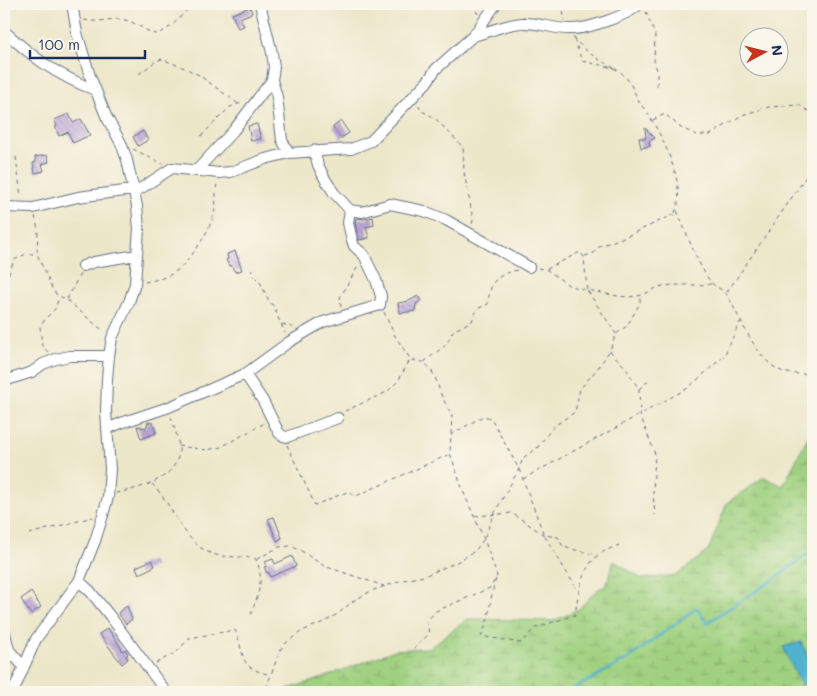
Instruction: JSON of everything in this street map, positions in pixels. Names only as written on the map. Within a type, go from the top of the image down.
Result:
[{"type":"street","points":[[13,692],[36,639],[79,581],[103,515],[108,494],[110,469],[106,379],[109,356],[112,338],[129,302],[135,284],[138,229],[137,206],[127,160],[121,143],[106,116],[84,59],[72,4]]},
{"type":"street","points":[[260,4],[272,53],[274,67],[272,80],[277,97],[282,140],[289,153]]},
{"type":"street","points":[[4,207],[33,208],[78,197],[140,189],[172,168],[219,173],[231,172],[265,159],[289,153],[351,149],[371,141],[427,82],[436,69],[473,36],[496,4]]},
{"type":"street","points":[[473,36],[519,23],[536,23],[571,30],[642,8]]},
{"type":"street","points":[[4,31],[50,69],[63,77],[95,90]]},
{"type":"street","points":[[196,171],[212,151],[229,136],[272,80]]},
{"type":"street","points":[[314,150],[318,165],[325,179],[334,194],[350,210],[362,212],[385,204],[394,204],[424,212],[446,220],[529,266]]},
{"type":"street","points":[[107,429],[169,407],[245,374],[306,331],[332,318],[380,305],[381,296],[376,280],[364,255],[354,246],[352,240],[348,223],[350,210]]},
{"type":"street","points":[[83,266],[94,262],[137,255]]},
{"type":"street","points":[[4,381],[32,372],[43,364],[56,359],[70,356],[109,356]]},
{"type":"street","points":[[245,374],[283,436],[287,437],[338,418]]},
{"type":"street","points":[[79,581],[90,591],[166,692]]},
{"type":"street","points":[[4,629],[9,650],[24,667]]},
{"type":"path","points":[[74,18],[100,22],[120,19],[134,22],[156,34],[170,26],[193,4]]},
{"type":"path","points":[[561,4],[565,22],[571,30]]},
{"type":"path","points":[[642,8],[655,35],[654,61],[657,70],[657,86]]},
{"type":"path","points":[[619,70],[582,61],[572,36],[593,56],[619,70],[631,82],[640,103],[652,120],[670,156],[679,193],[677,211],[698,261],[711,284],[726,293],[740,322],[767,360],[778,370],[790,374],[813,374]]},
{"type":"path","points":[[139,74],[156,60],[162,59],[187,68],[199,75],[248,110]]},
{"type":"path","points":[[415,94],[420,110],[435,118],[463,146],[464,172],[473,218],[470,233]]},
{"type":"path","points":[[201,136],[230,107],[258,97]]},
{"type":"path","points":[[652,120],[665,114],[681,128],[696,135],[710,135],[742,116],[769,106],[799,105],[813,114]]},
{"type":"path","points":[[121,143],[172,168]]},
{"type":"path","points":[[726,293],[810,170],[813,151]]},
{"type":"path","points":[[16,156],[22,208]]},
{"type":"path","points":[[135,284],[158,279],[173,273],[183,266],[193,254],[205,235],[214,215],[215,192],[219,173]]},
{"type":"path","points":[[33,208],[38,230],[37,254],[52,288],[60,297],[112,338]]},
{"type":"path","points":[[584,257],[594,253],[600,246],[673,215],[677,211]]},
{"type":"path","points":[[673,215],[679,216]]},
{"type":"path","points":[[547,270],[580,252],[584,257],[587,290],[616,334]]},
{"type":"path","points":[[4,281],[14,260],[26,254],[37,254]]},
{"type":"path","points":[[340,298],[359,264]]},
{"type":"path","points":[[66,300],[83,266]]},
{"type":"path","points":[[423,362],[446,345],[453,331],[472,321],[477,309],[488,304],[489,290],[492,282],[504,274],[529,266],[547,270],[570,286],[623,297],[640,296],[658,287],[671,285],[694,286],[711,284]]},
{"type":"path","points":[[251,269],[269,301],[276,308],[289,342]]},
{"type":"path","points":[[259,692],[267,686],[280,650],[293,637],[312,626],[326,622],[353,601],[371,591],[403,580],[424,576],[455,563],[475,551],[484,539],[494,514],[519,469],[523,458],[537,448],[554,426],[575,412],[580,389],[610,350],[616,334],[627,326],[640,303],[640,296]]},
{"type":"path","points":[[56,359],[42,346],[40,327],[54,309],[60,297]]},
{"type":"path","points":[[380,305],[395,336],[411,360],[423,362],[430,368],[452,415],[450,453],[497,576],[491,593],[487,626],[480,636],[521,643],[535,628],[575,615],[586,569],[598,555],[619,545]]},
{"type":"path","points":[[523,479],[688,388],[724,356],[740,322]]},
{"type":"path","points":[[281,324],[306,331]]},
{"type":"path","points":[[610,350],[625,367],[638,389],[640,415],[655,454],[653,493],[655,515]]},
{"type":"path","points":[[338,418],[346,411],[387,392],[398,381],[411,360]]},
{"type":"path","points":[[638,389],[649,380]]},
{"type":"path","points":[[108,494],[152,484],[173,466],[179,451],[169,407]]},
{"type":"path","points":[[451,435],[483,416],[491,418],[519,469],[544,535],[579,592]]},
{"type":"path","points":[[178,446],[208,450],[221,448],[272,419]]},
{"type":"path","points":[[283,436],[315,505],[347,492],[356,496],[450,453]]},
{"type":"path","points":[[152,484],[159,490],[189,536],[201,548],[212,554],[256,559],[279,547],[290,546],[300,550],[324,566],[385,586]]},
{"type":"path","points":[[474,516],[512,513],[544,535],[558,538],[563,547],[598,555]]},
{"type":"path","points":[[28,534],[103,515]]},
{"type":"path","points":[[251,614],[260,589],[261,573],[256,559]]},
{"type":"path","points":[[412,650],[429,634],[427,622],[436,611],[490,588],[497,576]]},
{"type":"path","points":[[148,667],[177,652],[189,638],[235,630],[238,634],[243,661],[247,667],[272,675]]},
{"type":"green space","points":[[813,427],[813,692],[278,692],[323,678],[395,650],[429,648],[468,619],[554,621],[579,609],[598,589],[605,587],[614,561],[642,579],[677,575],[708,551],[727,503],[764,477],[783,486]]},
{"type":"water","points":[[801,642],[813,670],[813,681],[802,685],[783,647]]},
{"type":"building","points":[[250,7],[252,13],[240,18],[244,26],[238,28],[232,14]]},
{"type":"building","points":[[69,114],[73,123],[81,119],[90,135],[73,143],[68,132],[59,136],[54,120]]},
{"type":"building","points":[[341,121],[349,133],[341,138],[333,127]]},
{"type":"building","points":[[257,124],[261,139],[251,141],[248,126]]},
{"type":"building","points":[[645,128],[655,138],[649,141],[650,146],[641,148],[639,138],[646,138]]},
{"type":"building","points":[[143,131],[148,140],[138,146],[133,137]]},
{"type":"building","points":[[47,155],[49,162],[42,164],[44,171],[35,173],[33,163],[36,162],[35,157]]},
{"type":"building","points":[[373,217],[374,225],[366,227],[369,238],[359,240],[355,223],[356,218]]},
{"type":"building","points":[[235,251],[242,270],[235,272],[226,260],[228,259],[227,254]]},
{"type":"building","points":[[418,296],[421,301],[416,304],[415,311],[400,313],[398,303],[409,301]]},
{"type":"building","points":[[148,422],[153,423],[156,433],[141,439],[137,426],[146,428]]},
{"type":"building","points":[[274,517],[282,538],[277,541],[268,519]]},
{"type":"building","points":[[292,556],[296,566],[270,577],[269,572],[267,573],[264,567],[267,566],[265,562],[273,559],[275,564]]},
{"type":"building","points":[[152,560],[155,566],[139,574],[136,567]]},
{"type":"building","points":[[31,592],[41,607],[31,614],[21,599]]},
{"type":"building","points":[[127,606],[132,619],[126,624],[118,613]]},
{"type":"building","points":[[108,628],[123,651],[125,649],[128,654],[126,656],[128,659],[122,664],[99,634]]},
{"type":"waterway","points":[[568,692],[628,659],[697,608],[707,623],[776,578],[813,550]]}]
